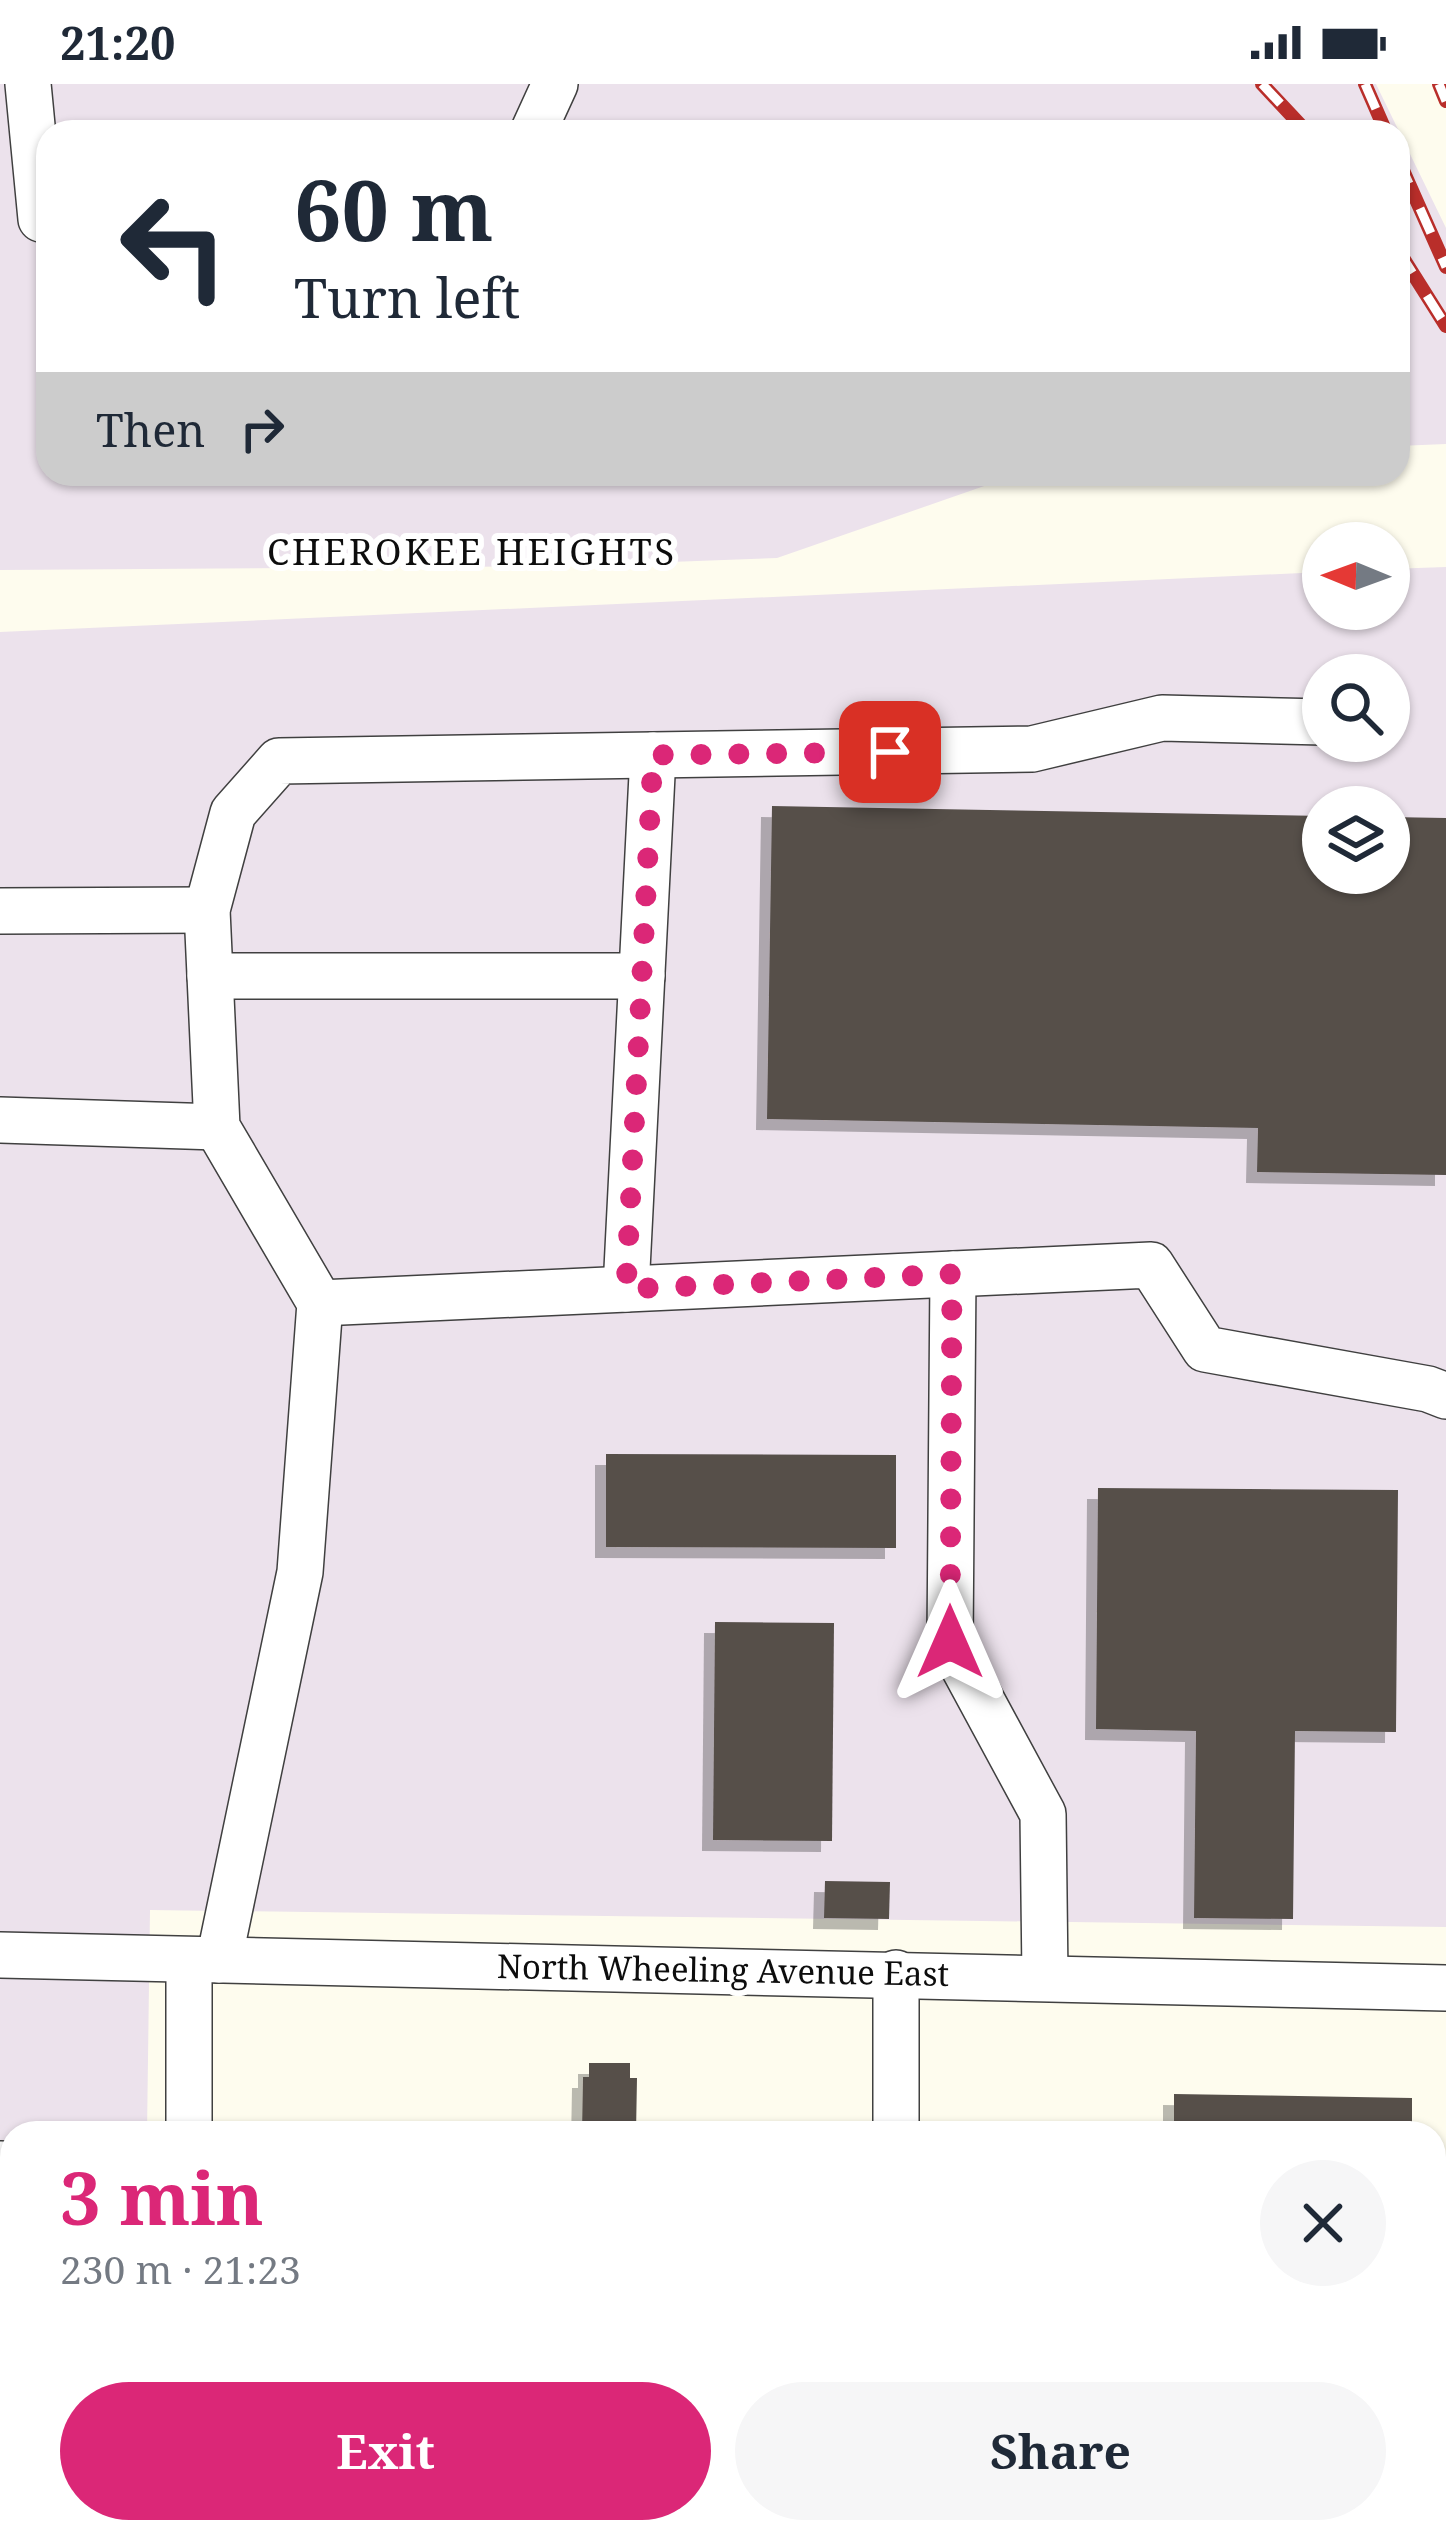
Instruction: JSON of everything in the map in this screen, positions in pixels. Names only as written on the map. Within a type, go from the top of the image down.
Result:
[{"type":"street","points":[[28,84],[36,166]]},
{"type":"street","points":[[539,120],[556,84]]},
{"type":"street","points":[[190,2121],[204,1960],[300,1572],[320,1303],[217,1127],[207,910],[233,813],[279,761],[1032,749],[1162,718],[1302,721]]},
{"type":"street","points":[[626,1289],[653,755]]},
{"type":"street","points":[[0,911],[207,910]]},
{"type":"street","points":[[210,976],[642,976]]},
{"type":"street","points":[[0,1120],[217,1127]]},
{"type":"street","points":[[320,1303],[1151,1265],[1205,1349],[1446,1396]]},
{"type":"street","points":[[952,1274],[950,1642],[1043,1814],[1045,1977]]},
{"type":"street","name":"North Wheeling Avenue East","points":[[0,1955],[1446,1988]]},
{"type":"street","points":[[896,1973],[896,2121]]},
{"type":"shaded area","points":[[0,84],[1376,84],[1394,120],[36,120],[36,486],[984,486],[777,558],[563,566],[0,570]]},
{"type":"shaded area","points":[[1410,154],[1446,228],[1446,444],[1410,446]]},
{"type":"shaded area","points":[[1446,567],[1446,1927],[150,1910],[147,2121],[0,2121],[0,632],[1302,573],[1302,630],[1410,630],[1410,568]]},
{"type":"building","points":[[772,806],[1302,816],[1302,894],[1410,894],[1410,817],[1446,818],[1446,1175],[1257,1172],[1258,1128],[767,1119]]},
{"type":"building","points":[[606,1454],[896,1455],[896,1548],[606,1547]]},
{"type":"building","points":[[1098,1488],[1398,1490],[1396,1732],[1295,1731],[1293,1919],[1194,1918],[1196,1731],[1096,1729]]},
{"type":"building","points":[[715,1622],[834,1623],[832,1841],[713,1840]]},
{"type":"building","points":[[825,1881],[890,1882],[889,1919],[824,1918]]},
{"type":"building","points":[[589,2063],[630,2063],[630,2078],[637,2078],[636,2121],[582,2121],[583,2077],[589,2077]]},
{"type":"building","points":[[1174,2094],[1412,2098],[1412,2121],[1174,2121]]},
{"type":"railway","points":[[1262,84],[1296,120]]},
{"type":"railway","points":[[1365,84],[1381,120]]},
{"type":"railway","points":[[1439,84],[1446,101]]},
{"type":"railway","points":[[1410,186],[1446,267]]},
{"type":"railway","points":[[1410,269],[1446,326]]},
{"type":"district","name":"CHEROKEE HEIGHTS","points":[[472,552]]},
{"type":"route","points":[[890,752],[653,755],[626,1289],[952,1274],[950,1642]]}]
